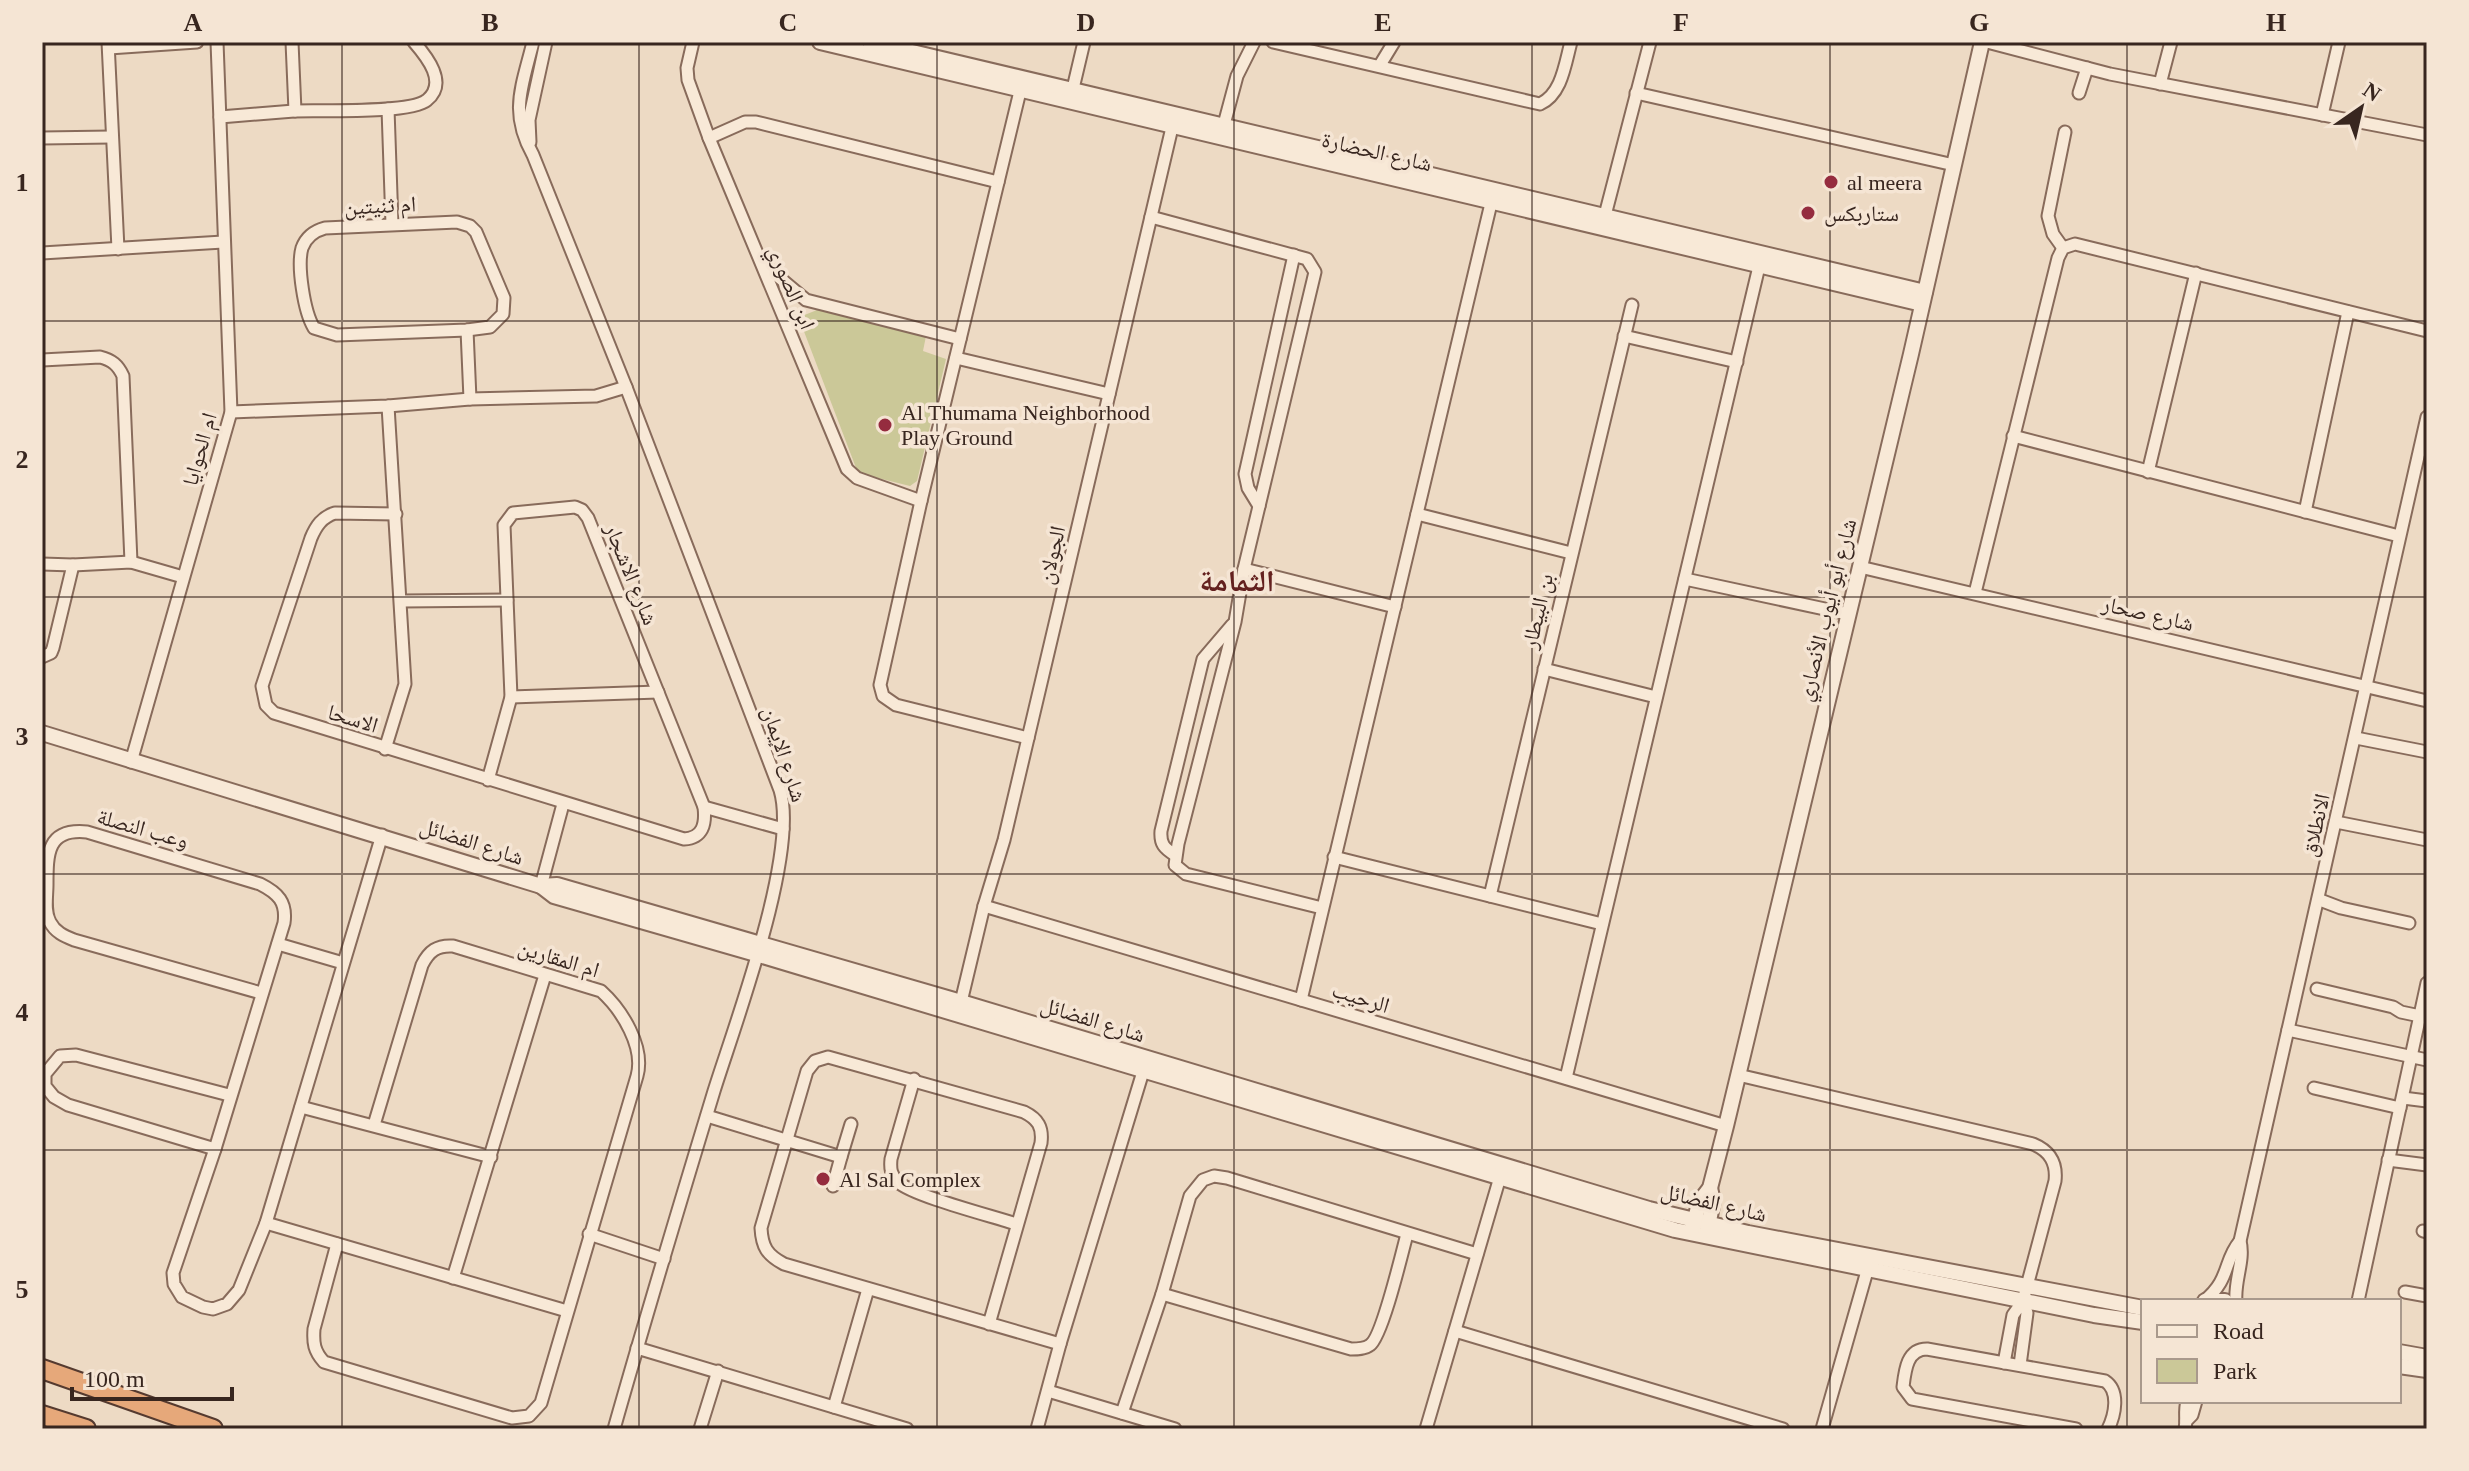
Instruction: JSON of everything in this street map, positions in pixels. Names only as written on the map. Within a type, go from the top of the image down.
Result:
[{"type":"highway","points":[[42,1369],[213,1429]]},
{"type":"highway","points":[[42,1376],[93,1389]]},
{"type":"highway","points":[[42,1415],[86,1429]]},
{"type":"street","points":[[118,249],[109,45],[197,42]]},
{"type":"street","name":"ام الحوايا","points":[[131,762],[231,412],[217,42]]},
{"type":"street","points":[[292,42],[295,111]]},
{"type":"street","points":[[220,117],[295,111],[388,109],[422,104],[434,93],[436,83],[434,71],[414,42]]},
{"type":"street","name":"شارع الإيمان","points":[[533,42],[520,102],[519,123],[626,387],[784,803],[781,855],[757,948],[614,1429]]},
{"type":"street","name":"شارع الإيمان","points":[[533,155],[529,120],[546,42]]},
{"type":"street","name":"ابن الصوري","points":[[693,42],[687,68],[688,80],[709,138],[847,469],[857,478],[921,501]]},
{"type":"street","name":"شارع الحضارة","points":[[820,42],[1022,84],[1924,298]]},
{"type":"street","name":"شارع الحضارة","points":[[870,42],[1022,84]]},
{"type":"street","points":[[1072,96],[1084,42]]},
{"type":"street","points":[[1222,131],[1237,76],[1254,42]]},
{"type":"street","points":[[1273,42],[1540,104],[1551,99],[1558,88],[1571,42]]},
{"type":"street","points":[[1380,65],[1394,42]]},
{"type":"street","points":[[1603,222],[1650,42]]},
{"type":"street","points":[[1985,42],[2160,84],[2427,135]]},
{"type":"street","name":"شارع أبو أيوب الأنصاري","points":[[1700,1229],[1700,1201],[1710,1188],[1726,1126],[1985,42]]},
{"type":"street","points":[[2160,84],[2171,42]]},
{"type":"street","points":[[2322,115],[2339,42]]},
{"type":"street","points":[[2079,93],[2087,68]]},
{"type":"street","points":[[1022,84],[921,501],[880,685],[883,696],[896,705],[1028,738]]},
{"type":"street","points":[[1636,93],[1954,165]]},
{"type":"street","points":[[388,109],[392,224]]},
{"type":"street","name":"الجولان","points":[[961,1002],[1004,840],[1173,120]]},
{"type":"street","points":[[709,138],[745,122],[756,122],[998,182]]},
{"type":"street","points":[[2063,248],[2053,234],[2048,216],[2065,132]]},
{"type":"street","points":[[42,138],[111,137]]},
{"type":"street","points":[[1301,1000],[1493,196]]},
{"type":"street","points":[[1151,217],[1307,259],[1315,272],[1244,569],[1235,622],[1175,865],[1186,874],[1322,908]]},
{"type":"street","name":"ام ثنيتين","points":[[457,222],[470,226],[476,232],[505,306],[503,314],[490,327],[467,330],[337,335],[314,328],[305,306],[301,254],[307,238],[325,228],[392,224],[457,222]]},
{"type":"street","points":[[42,253],[223,242]]},
{"type":"street","points":[[1975,593],[2063,248],[2075,244],[2427,331]]},
{"type":"street","points":[[1259,506],[1248,488],[1245,474],[1294,255]]},
{"type":"street","points":[[1566,1078],[1761,260]]},
{"type":"street","points":[[760,262],[806,300],[960,339]]},
{"type":"street","points":[[2148,472],[2196,273]]},
{"type":"street","name":"بن البيطار","points":[[1490,896],[1632,305]]},
{"type":"street","points":[[2305,512],[2348,312]]},
{"type":"street","points":[[467,330],[470,399]]},
{"type":"street","points":[[1624,336],[1737,362]]},
{"type":"street","points":[[42,360],[100,357],[115,364],[123,376],[131,562]]},
{"type":"street","points":[[956,358],[1109,394]]},
{"type":"street","points":[[231,412],[388,406],[470,399],[596,396],[626,387]]},
{"type":"street","points":[[385,749],[405,684],[388,406]]},
{"type":"street","name":"الانطلاق","points":[[2207,1299],[2224,1279],[2240,1241],[2319,904],[2427,417]]},
{"type":"street","points":[[2013,436],[2399,536]]},
{"type":"street","name":"شارع الاشجار","points":[[488,780],[511,697],[504,525],[513,513],[575,507],[588,518],[704,807]]},
{"type":"street","name":"الاسحا","points":[[396,514],[335,513],[327,515],[318,524],[262,686],[266,705],[274,713],[684,839],[694,838],[703,827],[704,807]]},
{"type":"street","points":[[1417,514],[1571,553]]},
{"type":"street","points":[[42,564],[131,562],[183,577]]},
{"type":"street","points":[[42,657],[53,648],[73,565]]},
{"type":"street","name":"شارع صحار","points":[[1860,567],[2427,701]]},
{"type":"street","points":[[1244,569],[1395,607]]},
{"type":"street","points":[[1685,579],[1848,614]]},
{"type":"street","points":[[402,601],[507,600]]},
{"type":"street","points":[[1175,855],[1165,849],[1160,841],[1161,831],[1203,659],[1235,622]]},
{"type":"street","points":[[1544,669],[1656,697]]},
{"type":"street","points":[[511,697],[658,692]]},
{"type":"street","name":"شارع الفضائل","points":[[42,733],[541,886],[557,885],[771,953],[820,967],[828,963],[961,1002],[1146,1064],[1550,1180],[1700,1229],[2101,1311]]},
{"type":"street","points":[[2356,738],[2427,752]]},
{"type":"street","points":[[563,804],[541,886],[554,896],[682,933],[757,948],[907,1001],[1146,1064],[1500,1177],[1700,1229]]},
{"type":"street","points":[[704,807],[783,829]]},
{"type":"street","points":[[2336,822],[2427,840]]},
{"type":"street","name":"وعب النصلة","points":[[261,993],[74,940],[56,931],[46,915],[49,851],[54,840],[74,830],[87,832],[260,884],[282,899],[285,911],[278,944],[173,1273],[174,1284],[182,1297],[203,1307],[220,1307],[233,1299],[266,1223]]},
{"type":"street","points":[[382,835],[266,1223],[567,1311]]},
{"type":"street","points":[[1334,857],[1602,924]]},
{"type":"street","points":[[2319,904],[2334,911],[2341,908],[2409,923]]},
{"type":"street","name":"الرحيب","points":[[984,906],[1726,1126]]},
{"type":"street","points":[[278,944],[343,963]]},
{"type":"street","name":"ام المقارين","points":[[337,1244],[314,1329],[316,1353],[324,1362],[497,1414],[521,1419],[536,1410],[541,1403],[640,1057],[613,1002],[601,991],[453,946],[435,948],[422,965],[374,1125]]},
{"type":"street","points":[[453,1278],[545,975]]},
{"type":"street","points":[[2358,1299],[2427,983]]},
{"type":"street","points":[[2317,989],[2393,1007],[2401,1006],[2420,1013]]},
{"type":"street","points":[[907,1001],[916,998],[955,1008],[961,1002]]},
{"type":"street","points":[[2288,1030],[2427,1060]]},
{"type":"street","points":[[215,1149],[68,1105],[54,1097],[45,1086],[45,1074],[60,1056],[76,1055],[229,1095]]},
{"type":"street","points":[[989,1324],[1041,1143],[1040,1125],[1033,1116],[1024,1112],[914,1079],[821,1057],[807,1071],[785,1140],[761,1228],[764,1249],[784,1264],[868,1289],[989,1324],[1060,1344]]},
{"type":"street","points":[[1037,1429],[1146,1064]]},
{"type":"street","points":[[1738,1075],[2033,1144],[2047,1152],[2056,1173],[2025,1294],[2014,1311],[2004,1363]]},
{"type":"street","points":[[914,1079],[891,1159],[893,1177],[910,1190],[1016,1224]]},
{"type":"street","points":[[2314,1088],[2401,1103],[2427,1101]]},
{"type":"street","points":[[301,1107],[491,1157]]},
{"type":"street","points":[[707,1116],[841,1157]]},
{"type":"street","points":[[833,1186],[851,1124]]},
{"type":"street","points":[[2388,1160],[2427,1165]]},
{"type":"street","points":[[1426,1429],[1500,1177],[1508,1173],[1536,1181],[1550,1180]]},
{"type":"street","points":[[1122,1413],[1162,1294],[1190,1196],[1203,1180],[1214,1176],[1227,1178],[1477,1254]]},
{"type":"street","points":[[589,1234],[664,1259]]},
{"type":"street","points":[[1162,1294],[1351,1349],[1362,1348],[1370,1345],[1379,1330],[1407,1234]]},
{"type":"street","name":"الانطلاق","points":[[2236,1299],[2235,1283],[2242,1249],[2240,1241]]},
{"type":"street","points":[[1822,1429],[1870,1263]]},
{"type":"street","points":[[834,1407],[868,1289]]},
{"type":"street","points":[[2405,1292],[2427,1296]]},
{"type":"street","points":[[2020,1365],[2027,1313],[2025,1294]]},
{"type":"street","points":[[2101,1311],[2141,1308]]},
{"type":"street","points":[[2101,1311],[2141,1321]]},
{"type":"street","points":[[1455,1331],[1783,1429]]},
{"type":"street","points":[[637,1348],[907,1429]]},
{"type":"street","points":[[2076,1429],[1908,1397],[1903,1387],[1910,1356],[1917,1350],[1927,1349],[2109,1383],[2115,1395],[2108,1429]]},
{"type":"street","points":[[2401,1352],[2427,1357]]},
{"type":"street","points":[[2401,1366],[2427,1370]]},
{"type":"street","points":[[700,1429],[718,1371]]},
{"type":"street","points":[[1048,1391],[1175,1429]]},
{"type":"street","points":[[2186,1425],[2187,1403]]},
{"type":"street","points":[[2186,1425],[2195,1403]]},
{"type":"green space","name":"Al Thumama Neighborhood Play Ground","points":[[817,310],[926,336],[923,351],[946,359],[917,481],[910,486],[858,473],[800,321],[802,316]]},
{"type":"place","name":"al meera","points":[[1831,182]]},
{"type":"place","name":"ستاربكس","points":[[1808,213]]},
{"type":"place","name":"Al Thumama Neighborhood Play Ground","points":[[885,425]]},
{"type":"place","name":"Al Sal Complex","points":[[823,1179]]},
{"type":"district","name":"الثمامة","points":[[1237,581]]}]
